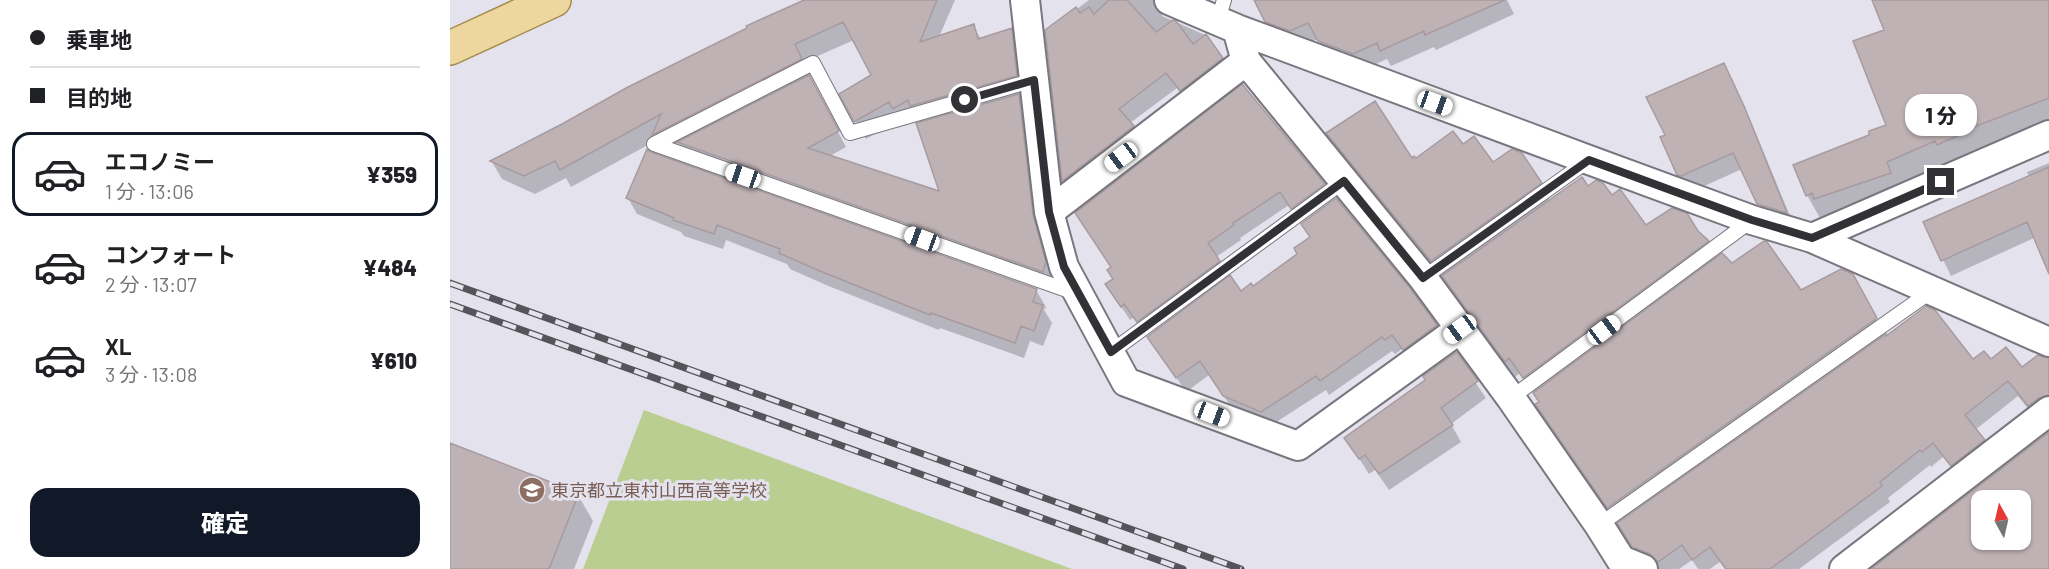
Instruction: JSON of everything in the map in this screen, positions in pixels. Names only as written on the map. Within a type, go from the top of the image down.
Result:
[{"type":"main road","points":[[450,48],[554,0]]},
{"type":"street","points":[[1025,0],[1049,212],[1064,267],[1126,382],[1298,446],[1460,329]]},
{"type":"street","points":[[1169,0],[1226,16],[1589,160],[1752,220],[1812,238],[2049,342]]},
{"type":"street","points":[[1226,16],[1246,61],[1423,278],[1511,398],[1621,560],[1643,569]]},
{"type":"street","points":[[1049,212],[1246,61]]},
{"type":"street","points":[[1812,238],[2049,135]]},
{"type":"street","points":[[1844,569],[2049,411]]},
{"type":"lane","points":[[1034,80],[850,133],[813,63],[654,144],[1079,295]]},
{"type":"lane","points":[[1423,278],[1589,160]]},
{"type":"lane","points":[[1111,352],[1344,181]]},
{"type":"lane","points":[[1511,398],[1752,220]]},
{"type":"lane","points":[[1599,525],[1933,291]]},
{"type":"green space","points":[[644,410],[1072,569],[583,569]]},
{"type":"building","points":[[804,0],[937,0],[920,42],[974,24],[978,39],[1012,28],[1017,76],[910,106],[908,100],[893,109],[889,102],[854,122],[839,94],[871,75],[843,22],[795,44],[802,59],[652,135],[661,114],[560,170],[555,161],[524,176],[490,161],[628,87],[747,28],[746,26]]},
{"type":"building","points":[[1109,0],[1127,0],[1156,32],[1173,20],[1193,44],[1206,34],[1223,58],[1180,91],[1166,73],[1119,109],[1134,126],[1062,181],[1045,30],[1076,7],[1080,13],[1089,7],[1094,14]]},
{"type":"building","points":[[1254,0],[1505,0],[1425,35],[1424,31],[1380,51],[1377,43],[1353,54],[1318,41],[1308,23],[1290,31],[1265,22]]},
{"type":"building","points":[[1872,0],[2049,0],[2049,98],[1961,132],[1962,134],[1937,145],[1935,141],[1887,162],[1891,173],[1814,199],[1812,193],[1806,196],[1793,165],[1869,135],[1869,131],[1886,125],[1853,41],[1884,30]]},
{"type":"building","points":[[1724,63],[1787,213],[1757,204],[1733,153],[1681,176],[1677,175],[1660,137],[1665,135],[1646,97]]},
{"type":"building","points":[[809,75],[839,131],[808,148],[939,191],[916,123],[1019,94],[1033,214],[1046,262],[1043,272],[677,142]]},
{"type":"building","points":[[1242,84],[1325,184],[1291,209],[1280,192],[1233,223],[1234,225],[1208,243],[1220,261],[1137,322],[1124,304],[1121,307],[1105,284],[1113,279],[1107,270],[1111,267],[1075,213]]},
{"type":"building","points":[[1375,101],[1412,158],[1414,156],[1416,158],[1453,131],[1463,144],[1474,136],[1493,162],[1512,149],[1522,153],[1542,183],[1431,261],[1326,133]]},
{"type":"building","points":[[647,149],[1037,289],[1033,302],[1043,305],[1034,331],[1021,326],[1015,343],[931,313],[930,315],[815,269],[779,253],[780,249],[717,225],[714,234],[673,220],[674,218],[626,198]]},
{"type":"building","points":[[2049,167],[2049,274],[2027,222],[1941,261],[1923,222]]},
{"type":"building","points":[[1582,177],[1588,186],[1596,180],[1603,183],[1612,195],[1620,189],[1646,225],[1672,208],[1687,213],[1698,231],[1709,241],[1523,378],[1509,358],[1505,362],[1442,276]]},
{"type":"building","points":[[1336,198],[1410,288],[1437,325],[1403,350],[1392,335],[1385,340],[1382,337],[1320,381],[1316,376],[1261,412],[1223,396],[1200,361],[1176,378],[1147,337],[1230,275],[1241,291],[1251,283],[1253,286],[1297,254],[1294,248],[1310,237],[1301,224]]},
{"type":"building","points":[[1764,241],[1801,290],[1841,269],[1853,274],[1877,318],[1607,508],[1535,404],[1539,402],[1533,393],[1722,253],[1732,263]]},
{"type":"building","points":[[1926,306],[1935,310],[1973,359],[1984,351],[1991,359],[2006,347],[2022,367],[2038,355],[2049,358],[2049,395],[2039,398],[2028,406],[2008,381],[1965,415],[1985,440],[1951,466],[1933,443],[1922,452],[1920,450],[1880,482],[1882,486],[1770,569],[1726,569],[1710,547],[1692,560],[1682,545],[1658,562],[1650,554],[1632,547],[1617,523]]},
{"type":"building","points":[[1457,352],[1478,381],[1441,408],[1453,425],[1379,474],[1365,455],[1359,459],[1344,438],[1425,380],[1423,376]]},
{"type":"building","points":[[2049,432],[2049,569],[1871,569],[1971,492],[1971,550],[2031,550],[2031,490],[1974,490]]},
{"type":"building","points":[[450,443],[579,493],[549,569],[450,569]]},
{"type":"railway","points":[[450,283],[1241,569]]},
{"type":"railway","points":[[450,304],[1183,569]]},
{"type":"place","name":"東京都立東村山西高等学校","points":[[532,490]]},
{"type":"route","points":[[965,100],[1034,80],[1049,212],[1064,267],[1111,352],[1344,181],[1423,278],[1589,160],[1752,220],[1812,238],[1941,182]]}]
